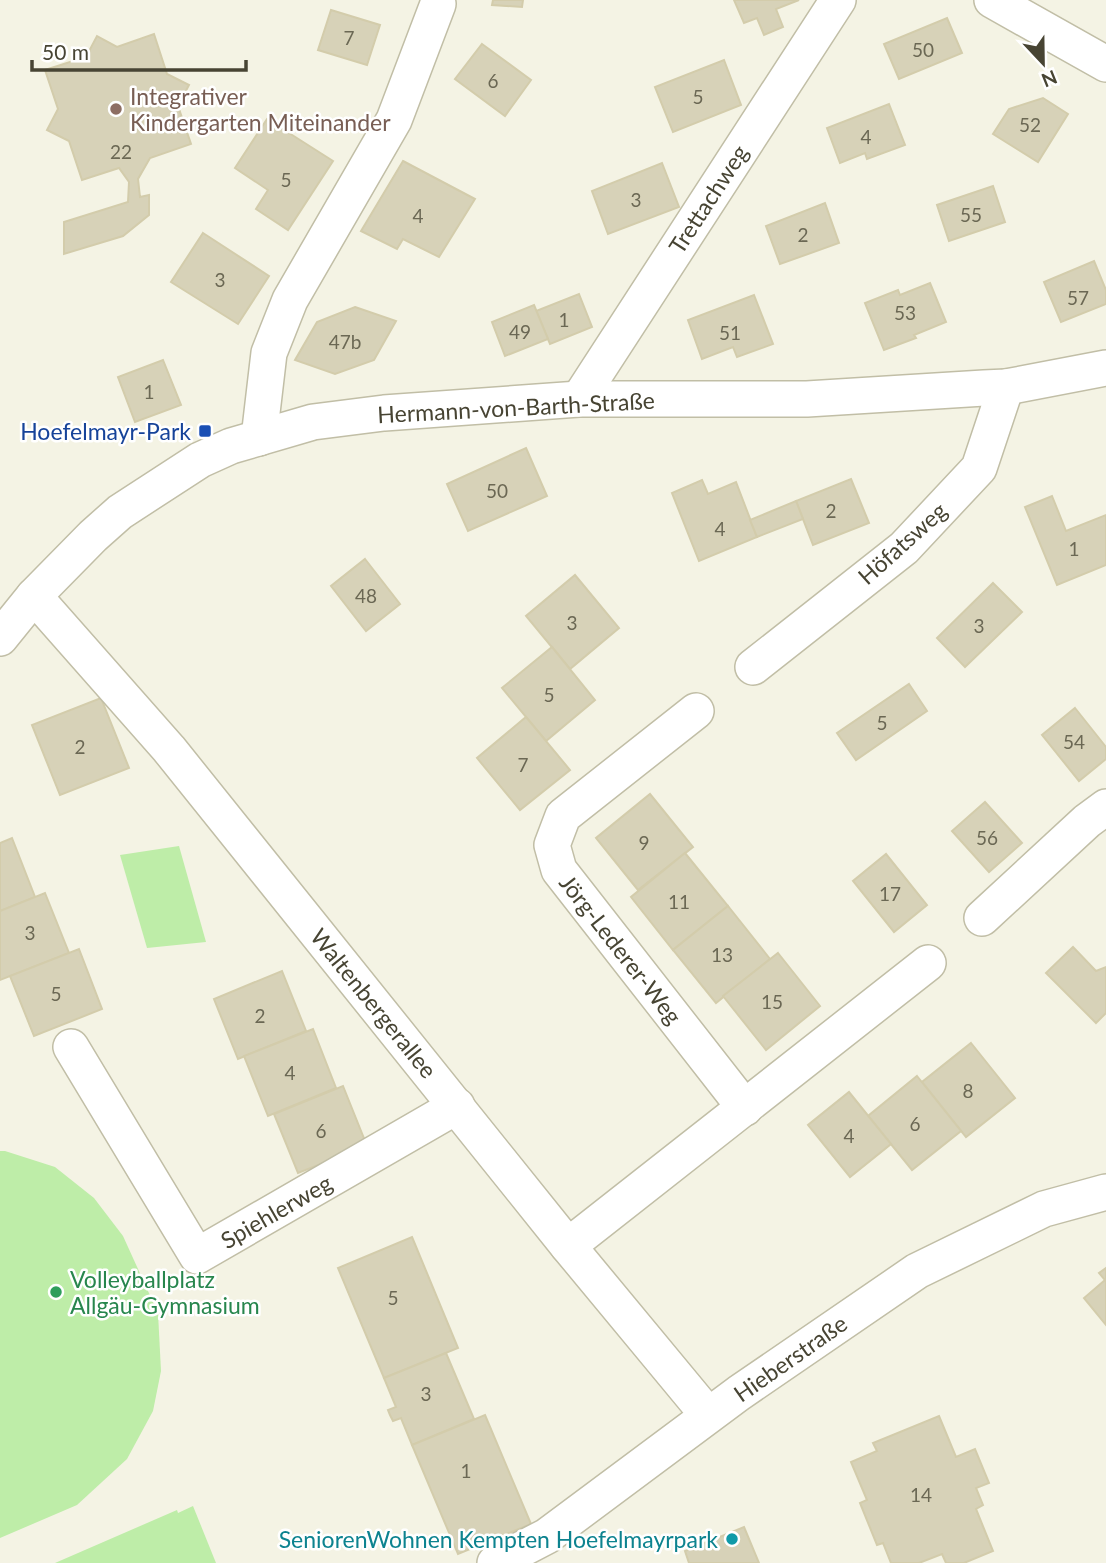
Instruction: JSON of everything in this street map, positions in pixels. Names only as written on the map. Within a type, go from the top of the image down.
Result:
[{"type":"street","name":"Trettachweg","points":[[579,399],[838,0]]},
{"type":"street","points":[[992,0],[1106,64]]},
{"type":"street","points":[[259,438],[269,353],[290,300],[394,120],[438,4]]},
{"type":"street","name":"Hermann-von-Barth-Straße","points":[[0,638],[34,596],[120,512],[200,460],[231,446],[313,422],[364,415],[579,399],[807,399],[1006,387],[1106,368]]},
{"type":"street","name":"Höfatsweg","points":[[752,667],[904,548],[979,468],[1006,387]]},
{"type":"street","name":"Waltenbergerallee","points":[[34,596],[169,749],[708,1415]]},
{"type":"street","name":"Jörg-Lederer-Weg","points":[[696,710],[563,816],[552,845],[559,870],[745,1108]]},
{"type":"street","points":[[982,918],[1087,821],[1106,807]]},
{"type":"street","points":[[568,1245],[928,963]]},
{"type":"street","name":"Spiehlerweg","points":[[71,1047],[197,1256],[457,1106]]},
{"type":"street","name":"Hieberstraße","points":[[495,1563],[547,1536],[708,1415],[917,1270],[1044,1209],[1106,1192]]},
{"type":"green space","points":[[179,846],[206,942],[147,948],[120,855]]},
{"type":"green space","points":[[0,1151],[55,1167],[94,1198],[123,1236],[158,1313],[161,1371],[153,1411],[127,1459],[77,1505],[0,1538]]},
{"type":"green space","points":[[193,1506],[216,1563],[55,1563],[177,1510],[178,1513]]},
{"type":"building","points":[[493,0],[523,0],[522,7],[492,5]]},
{"type":"building","points":[[734,0],[799,0],[776,9],[783,27],[764,35],[757,18],[744,23]]},
{"type":"building","points":[[331,10],[380,25],[367,65],[318,50]]},
{"type":"building","points":[[947,18],[962,53],[899,79],[884,44]]},
{"type":"building","points":[[154,34],[167,74],[189,85],[178,106],[191,144],[150,158],[138,179],[140,197],[149,195],[149,215],[123,236],[64,254],[64,222],[128,202],[129,182],[119,168],[82,180],[69,141],[47,130],[58,109],[45,70],[86,57],[97,36],[117,47]]},
{"type":"building","points":[[482,44],[531,80],[505,116],[455,79]]},
{"type":"building","points":[[724,60],[741,105],[673,132],[655,87]]},
{"type":"building","points":[[1043,98],[1068,114],[1038,162],[993,134],[1009,109]]},
{"type":"building","points":[[889,104],[905,145],[867,159],[865,153],[840,163],[827,128]]},
{"type":"building","points":[[267,119],[333,161],[288,230],[256,209],[268,190],[235,168]]},
{"type":"building","points":[[403,161],[475,199],[439,257],[403,239],[397,249],[361,231]]},
{"type":"building","points":[[662,163],[679,207],[608,234],[592,191]]},
{"type":"building","points":[[993,186],[1005,222],[949,241],[937,205]]},
{"type":"building","points":[[825,203],[839,243],[780,264],[766,226]]},
{"type":"building","points":[[203,233],[269,276],[238,324],[171,282]]},
{"type":"building","points":[[1094,261],[1106,290],[1106,304],[1061,322],[1044,282]]},
{"type":"building","points":[[930,283],[946,322],[914,335],[916,338],[884,350],[865,303],[898,290],[900,295]]},
{"type":"building","points":[[579,294],[592,327],[550,344],[536,311]]},
{"type":"building","points":[[754,295],[773,344],[737,357],[733,347],[702,359],[688,320]]},
{"type":"building","points":[[534,305],[548,339],[505,356],[492,322]]},
{"type":"building","points":[[355,307],[396,321],[374,360],[335,374],[295,360],[317,322]]},
{"type":"building","points":[[163,360],[181,405],[135,422],[118,377]]},
{"type":"building","points":[[526,448],[547,496],[468,531],[447,484]]},
{"type":"building","points":[[851,479],[869,523],[813,545],[796,501]]},
{"type":"building","points":[[702,480],[708,494],[736,482],[757,537],[699,561],[672,493]]},
{"type":"building","points":[[1052,496],[1066,531],[1106,515],[1106,565],[1057,585],[1025,507]]},
{"type":"building","points":[[796,501],[803,519],[757,537],[750,520]]},
{"type":"building","points":[[365,559],[400,604],[366,631],[331,586]]},
{"type":"building","points":[[575,575],[619,628],[570,669],[526,616]]},
{"type":"building","points":[[993,583],[1022,612],[965,667],[937,638]]},
{"type":"building","points":[[552,647],[595,700],[546,741],[502,688]]},
{"type":"building","points":[[909,684],[927,711],[856,760],[837,733]]},
{"type":"building","points":[[101,698],[129,768],[60,795],[32,725]]},
{"type":"building","points":[[1075,708],[1106,747],[1106,759],[1079,781],[1042,735]]},
{"type":"building","points":[[526,717],[570,770],[520,810],[477,758]]},
{"type":"building","points":[[650,794],[693,847],[638,890],[596,838]]},
{"type":"building","points":[[985,802],[1022,843],[989,872],[952,831]]},
{"type":"building","points":[[12,838],[35,897],[0,911],[0,843]]},
{"type":"building","points":[[685,853],[728,906],[673,950],[631,897]]},
{"type":"building","points":[[886,854],[927,905],[894,932],[853,881]]},
{"type":"building","points":[[45,893],[69,953],[0,980],[0,911]]},
{"type":"building","points":[[728,906],[770,959],[716,1003],[673,950]]},
{"type":"building","points":[[1073,947],[1096,971],[1106,967],[1106,1013],[1096,1023],[1046,973]]},
{"type":"building","points":[[79,949],[102,1009],[34,1036],[10,976]]},
{"type":"building","points":[[778,953],[820,1006],[766,1050],[723,996]]},
{"type":"building","points":[[282,971],[306,1031],[238,1059],[214,999]]},
{"type":"building","points":[[313,1029],[336,1088],[268,1116],[244,1056]]},
{"type":"building","points":[[971,1043],[1015,1098],[966,1137],[922,1082]]},
{"type":"building","points":[[917,1076],[961,1131],[912,1170],[868,1116]]},
{"type":"building","points":[[343,1086],[367,1146],[298,1173],[274,1114]]},
{"type":"building","points":[[849,1092],[891,1144],[850,1177],[808,1125]]},
{"type":"building","points":[[412,1237],[458,1348],[384,1378],[338,1268]]},
{"type":"building","points":[[1106,1268],[1106,1325],[1084,1298],[1105,1280],[1099,1273]]},
{"type":"building","points":[[446,1353],[474,1419],[412,1445],[401,1418],[393,1421],[390,1415],[388,1410],[396,1407],[384,1378]]},
{"type":"building","points":[[485,1415],[531,1524],[458,1554],[412,1445]]},
{"type":"building","points":[[939,1416],[956,1457],[975,1449],[989,1483],[976,1488],[983,1505],[976,1509],[993,1551],[964,1563],[946,1563],[942,1554],[919,1563],[891,1563],[883,1543],[877,1545],[860,1503],[867,1500],[851,1462],[877,1451],[873,1443]]},
{"type":"building","name":"SeniorenWohnen Kempten Hoefelmayrpark","points":[[744,1527],[759,1563],[689,1563],[685,1551]]},
{"type":"place","name":"Integrativer Kindergarten Miteinander","points":[[116,109]]},
{"type":"place","name":"Hoefelmayr-Park","points":[[205,431]]},
{"type":"place","name":"Volleyballplatz Allgäu-Gymnasium","points":[[56,1292]]},
{"type":"place","name":"SeniorenWohnen Kempten Hoefelmayrpark","points":[[732,1539]]}]
